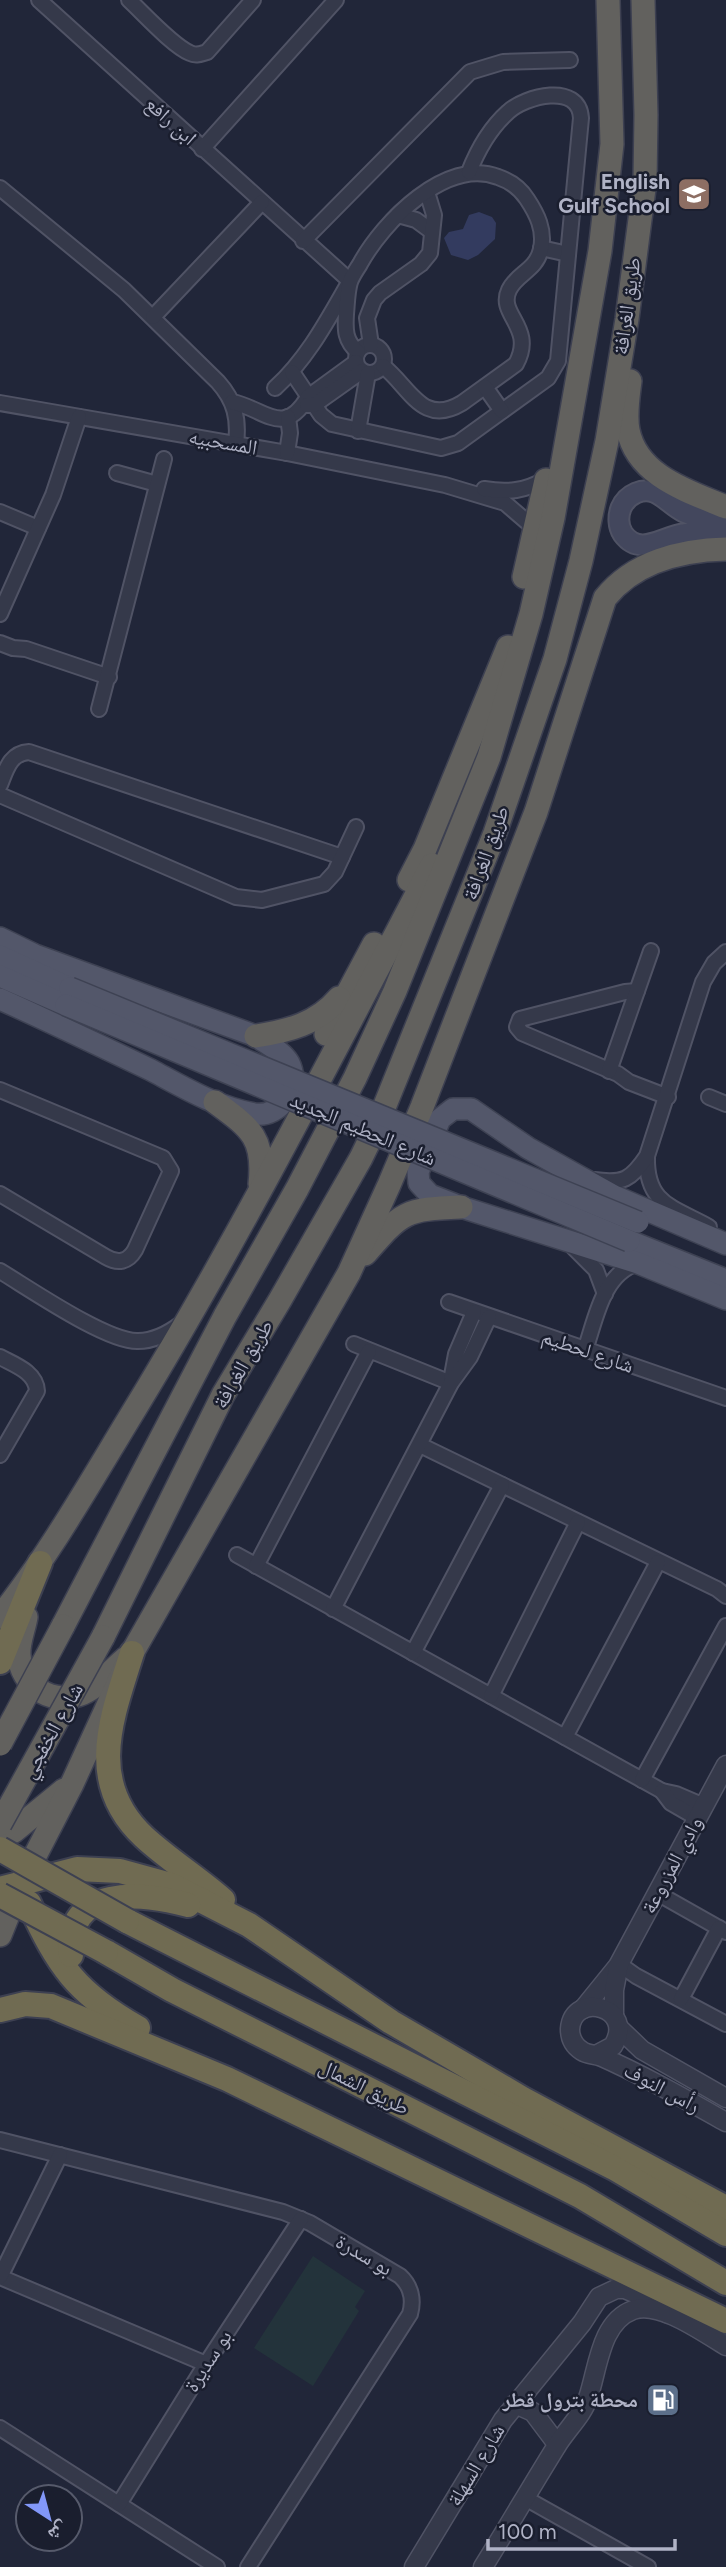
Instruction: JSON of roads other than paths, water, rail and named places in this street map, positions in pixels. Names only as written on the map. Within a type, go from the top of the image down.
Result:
[{"type":"highway","name":"طريق الغرافة","points":[[63,1626],[355,1078],[395,991],[488,757],[531,614],[553,518],[600,251],[612,144],[608,0]]},
{"type":"highway","name":"طريق الغرافة","points":[[103,1637],[223,1395],[361,1158],[377,1125],[495,833],[555,659],[594,502],[627,319],[645,181],[646,47],[643,0]]},
{"type":"highway","points":[[627,319],[631,365],[628,430],[636,451],[657,474],[726,507]]},
{"type":"highway","points":[[276,1158],[275,1136],[352,982],[425,849],[513,633],[546,479],[573,374],[582,353]]},
{"type":"highway","points":[[7,1890],[72,1784],[132,1653],[349,1273],[422,1107],[512,877],[536,812],[605,598],[615,585],[631,573],[652,563],[703,550],[726,549]]},
{"type":"highway","points":[[512,877],[555,659]]},
{"type":"highway","points":[[2,1616],[40,1563],[188,1318],[259,1191],[488,757]]},
{"type":"highway","points":[[256,1036],[308,1024],[337,1002],[352,982]]},
{"type":"highway","points":[[215,1102],[242,1122],[254,1137],[261,1154],[259,1191]]},
{"type":"highway","points":[[349,1273],[392,1223],[401,1217],[421,1209],[461,1208]]},
{"type":"highway","points":[[40,1563],[19,1652],[22,1670],[31,1684],[53,1696],[62,1698],[79,1695],[132,1653]]},
{"type":"highway","points":[[0,1662],[40,1563]]},
{"type":"highway","name":"شارع الخفجي","points":[[0,1744],[63,1626]]},
{"type":"highway","name":"شارع الخفجي","points":[[0,1824],[103,1637]]},
{"type":"highway","points":[[132,1653],[110,1723],[108,1742],[108,1770],[118,1802],[144,1837],[212,1889],[249,1925]]},
{"type":"highway","points":[[0,1839],[33,1817],[72,1784]]},
{"type":"highway","points":[[0,1849],[7,1890],[0,1935]]},
{"type":"highway","name":"طريق الشمال","points":[[0,1849],[127,1921],[614,2168],[726,2234]]},
{"type":"highway","points":[[7,1890],[77,1869],[120,1871],[171,1885],[249,1925],[391,2022],[523,2099],[726,2208]]},
{"type":"highway","points":[[7,1890],[61,1965],[101,2005],[227,2079]]},
{"type":"highway","name":"طريق الشمال","points":[[7,1890],[172,1990],[580,2196],[726,2283]]},
{"type":"highway","points":[[101,2005],[77,1973],[71,1955],[74,1927],[91,1906],[118,1897],[160,1898],[249,1925]]},
{"type":"highway","points":[[0,2010],[34,2003],[58,2008],[227,2079],[726,2321]]},
{"type":"main road","points":[[726,522],[687,513],[654,491],[633,494],[625,501],[619,520],[625,536],[643,546],[693,533],[726,537]]},
{"type":"main road","points":[[0,938],[35,955],[256,1036],[280,1052],[288,1062],[292,1072],[291,1087],[285,1101],[269,1114],[255,1114],[215,1102],[0,999]]},
{"type":"main road","name":"شارع الحطيم الجديد","points":[[0,956],[68,997]]},
{"type":"main road","name":"شارع الحطيم الجديد","points":[[0,976],[68,997],[634,1231],[726,1259]]},
{"type":"main road","points":[[726,1244],[649,1213],[582,1179],[528,1148],[471,1109],[453,1109],[440,1119],[418,1172],[418,1178],[426,1192],[461,1208],[638,1263],[726,1299]]},
{"type":"main road","name":"شارع الحطيم الجديد","points":[[634,1231],[726,1280]]},
{"type":"street","name":"ابن رافع","points":[[39,0],[350,281]]},
{"type":"street","points":[[134,2],[181,47],[193,55],[200,55],[206,52],[253,0]]},
{"type":"street","points":[[202,149],[336,0]]},
{"type":"street","points":[[303,241],[470,72],[503,62],[570,60]]},
{"type":"street","points":[[292,372],[309,402],[332,424],[435,448],[447,448],[458,443],[548,378],[556,366],[568,254],[581,118],[575,102],[563,96],[545,96],[514,107],[478,149],[469,172]]},
{"type":"street","points":[[275,388],[292,372],[312,346],[368,249],[398,215],[427,192],[453,177],[469,172],[489,173],[508,181],[523,193],[540,222],[541,248],[537,260],[530,270],[513,284],[506,299],[522,334],[521,355],[508,371],[446,411],[431,410],[417,402],[396,376],[383,366]]},
{"type":"street","points":[[0,188],[153,317],[218,382],[232,402],[238,429],[236,444]]},
{"type":"street","points":[[358,430],[367,318],[374,300],[426,259],[432,246],[434,215],[427,192]]},
{"type":"street","points":[[153,317],[262,202]]},
{"type":"street","points":[[398,215],[416,220],[431,230]]},
{"type":"street","points":[[541,248],[568,254]]},
{"type":"street","points":[[232,402],[245,405],[263,416],[288,417],[363,361],[383,352],[383,366],[377,372],[363,361],[349,342],[345,328],[350,281]]},
{"type":"street","points":[[485,387],[502,411]]},
{"type":"street","name":"المسحبيه","points":[[0,403],[286,453],[445,485],[505,492],[532,487],[546,479]]},
{"type":"street","points":[[0,614],[53,495],[79,416]]},
{"type":"street","points":[[286,453],[290,433],[288,417]]},
{"type":"street","points":[[99,709],[164,459]]},
{"type":"street","points":[[117,473],[157,484]]},
{"type":"street","name":"المسحبيه","points":[[445,485],[505,503],[534,528]]},
{"type":"street","points":[[0,512],[38,528]]},
{"type":"street","points":[[0,634],[26,649]]},
{"type":"street","points":[[0,643],[109,677]]},
{"type":"street","points":[[0,785],[12,759],[29,752],[342,857]]},
{"type":"street","points":[[0,794],[244,899],[261,900],[324,884],[332,877],[356,827]]},
{"type":"street","points":[[613,1073],[651,951]]},
{"type":"street","points":[[582,1179],[608,1182],[624,1180],[637,1171],[647,1156],[703,982],[714,963],[726,952]]},
{"type":"street","points":[[637,991],[520,1019],[517,1027],[522,1033],[613,1073],[629,1075],[669,1093]]},
{"type":"street","points":[[0,1090],[163,1158],[171,1171],[135,1250],[126,1260],[119,1262],[106,1257],[0,1194]]},
{"type":"street","points":[[709,1097],[726,1104]]},
{"type":"street","points":[[647,1156],[647,1175],[656,1195],[726,1237]]},
{"type":"street","points":[[563,1238],[591,1262],[605,1294]]},
{"type":"street","points":[[585,1350],[605,1294],[618,1273],[638,1263]]},
{"type":"street","points":[[0,1271],[104,1332],[129,1341],[147,1341],[165,1335],[188,1318]]},
{"type":"street","name":"شارع لحطيم","points":[[450,1302],[726,1398]]},
{"type":"street","points":[[451,1383],[456,1354],[474,1312]]},
{"type":"street","points":[[333,1609],[451,1383],[470,1357],[489,1317]]},
{"type":"street","points":[[354,1344],[451,1383]]},
{"type":"street","points":[[256,1566],[369,1350]]},
{"type":"street","points":[[0,1357],[29,1373],[34,1378],[37,1391],[0,1455]]},
{"type":"street","points":[[420,1445],[717,1589],[726,1596]]},
{"type":"street","points":[[413,1653],[502,1485]]},
{"type":"street","points":[[491,1696],[578,1522]]},
{"type":"street","points":[[237,1555],[662,1791],[671,1803],[700,1812]]},
{"type":"street","points":[[565,1737],[658,1562]]},
{"type":"street","points":[[642,1780],[726,1626]]},
{"type":"street","name":"وادي المزروعة","points":[[583,2009],[619,1964],[726,1766]]},
{"type":"street","points":[[657,1893],[723,1930],[681,1999]]},
{"type":"street","points":[[619,1964],[636,1976],[726,2024]]},
{"type":"street","name":"وادي المزروعة","points":[[616,2022],[614,1990],[619,1964]]},
{"type":"street","points":[[600,2007],[616,2022],[613,2046],[596,2055],[580,2050],[571,2038],[572,2021],[583,2009],[600,2007]]},
{"type":"street","name":"رأس النوف","points":[[616,2022],[633,2043],[651,2056],[726,2098]]},
{"type":"street","name":"رأس النوف","points":[[596,2055],[653,2081],[726,2122]]},
{"type":"street","name":"بو سدرة","points":[[0,2140],[301,2219],[406,2282],[412,2305],[410,2315],[248,2567]]},
{"type":"street","points":[[60,2155],[0,2277],[206,2364]]},
{"type":"street","name":"بو سديرة","points":[[119,2504],[301,2219]]},
{"type":"street","name":"شارع السهلة","points":[[414,2567],[515,2404],[582,2323],[593,2304],[607,2292],[616,2289],[634,2291],[658,2304],[667,2313]]},
{"type":"street","points":[[483,2567],[557,2444],[588,2401],[602,2347],[616,2324],[634,2309],[645,2307],[667,2313],[726,2346]]},
{"type":"street","points":[[515,2404],[533,2412],[557,2444]]},
{"type":"street","points":[[0,2428],[217,2567]]},
{"type":"street","points":[[526,2498],[641,2565]]},
{"type":"water","points":[[479,212],[492,217],[496,223],[495,239],[478,255],[468,260],[451,255],[444,238],[449,232],[463,229],[469,215]]},
{"type":"place","name":"English Gulf School","points":[[694,194]]},
{"type":"place","name":"محطة بترول قطر","points":[[663,2400]]}]
